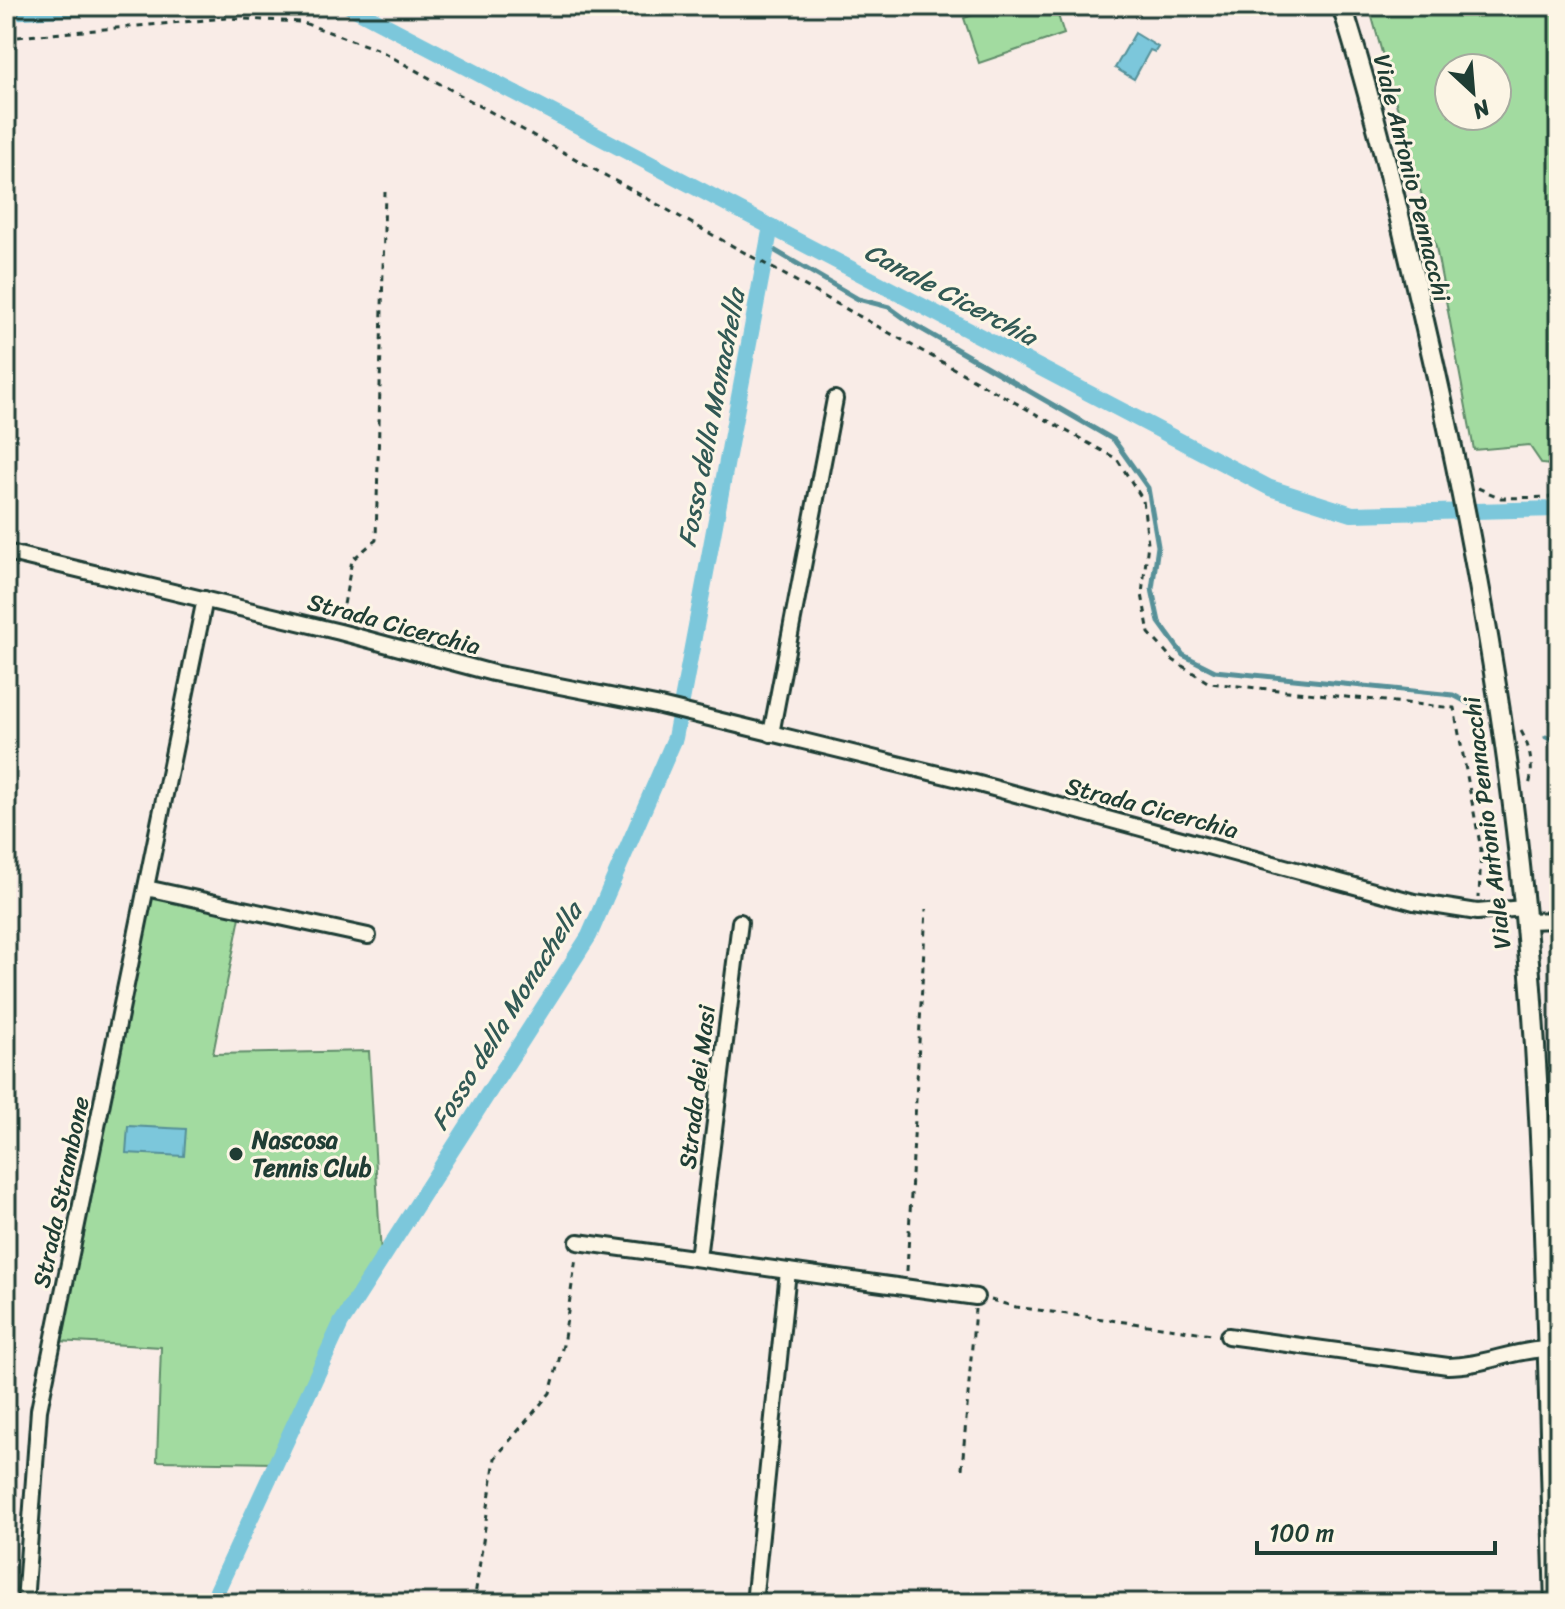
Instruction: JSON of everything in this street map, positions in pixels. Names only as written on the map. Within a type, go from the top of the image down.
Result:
[{"type":"main road","name":"Viale Antonio Pennacchi","points":[[1342,6],[1394,191],[1469,489],[1472,545],[1500,712],[1524,914],[1536,1087],[1555,1603]]},
{"type":"street","points":[[771,734],[835,399]]},
{"type":"street","name":"Strada Cicerchia","points":[[6,552],[340,632],[501,675],[656,705],[975,783],[1414,902],[1559,920]]},
{"type":"street","name":"Strada Strambone","points":[[25,1603],[39,1410],[205,599]]},
{"type":"street","points":[[146,888],[368,936]]},
{"type":"street","name":"Strada dei Masi","points":[[698,1258],[740,922]]},
{"type":"street","points":[[578,1242],[976,1297]]},
{"type":"street","points":[[754,1603],[788,1271]]},
{"type":"street","points":[[1228,1336],[1448,1366],[1474,1365],[1518,1351],[1547,1349]]},
{"type":"path","points":[[6,38],[227,18],[301,22],[379,50],[1117,459],[1143,500],[1148,543],[1142,594],[1149,633],[1173,660],[1209,683],[1454,708],[1481,849],[1477,912]]},
{"type":"path","points":[[340,632],[352,560],[376,540],[385,192]]},
{"type":"path","points":[[1469,489],[1501,498],[1559,497]]},
{"type":"path","points":[[906,1287],[926,909]]},
{"type":"path","points":[[474,1603],[495,1458],[550,1393],[563,1345],[578,1242]]},
{"type":"path","points":[[962,1469],[976,1297],[1016,1307],[1228,1336]]},
{"type":"green space","points":[[999,6],[1055,6],[1064,34],[979,63],[964,18]]},
{"type":"green space","points":[[1369,6],[1559,6],[1559,466],[1542,464],[1529,445],[1474,450],[1436,247]]},
{"type":"green space","name":"Nascosa Tennis Club","points":[[150,897],[240,917],[213,1054],[369,1051],[381,1255],[338,1322],[274,1463],[157,1461],[161,1347],[58,1341]]},
{"type":"water","points":[[1135,33],[1158,47],[1155,52],[1150,50],[1134,79],[1115,68]]},
{"type":"water","points":[[128,1126],[186,1129],[184,1156],[126,1153]]},
{"type":"waterway","name":"Canale Cicerchia","points":[[6,12],[114,6]]},
{"type":"waterway","name":"Canale Cicerchia","points":[[349,6],[1270,488],[1352,514],[1559,509]]},
{"type":"waterway","name":"Fosso della Monachella","points":[[216,1603],[216,1593],[341,1323],[589,936],[675,738],[771,226]]},
{"type":"waterway","points":[[767,246],[858,299],[889,307],[911,323],[1114,440],[1148,488],[1158,546],[1152,589],[1159,622],[1183,655],[1215,671],[1453,695],[1482,710]]},
{"type":"waterway","points":[[1546,737],[1559,743]]},
{"type":"place","name":"Nascosa Tennis Club","points":[[236,1154]]}]
